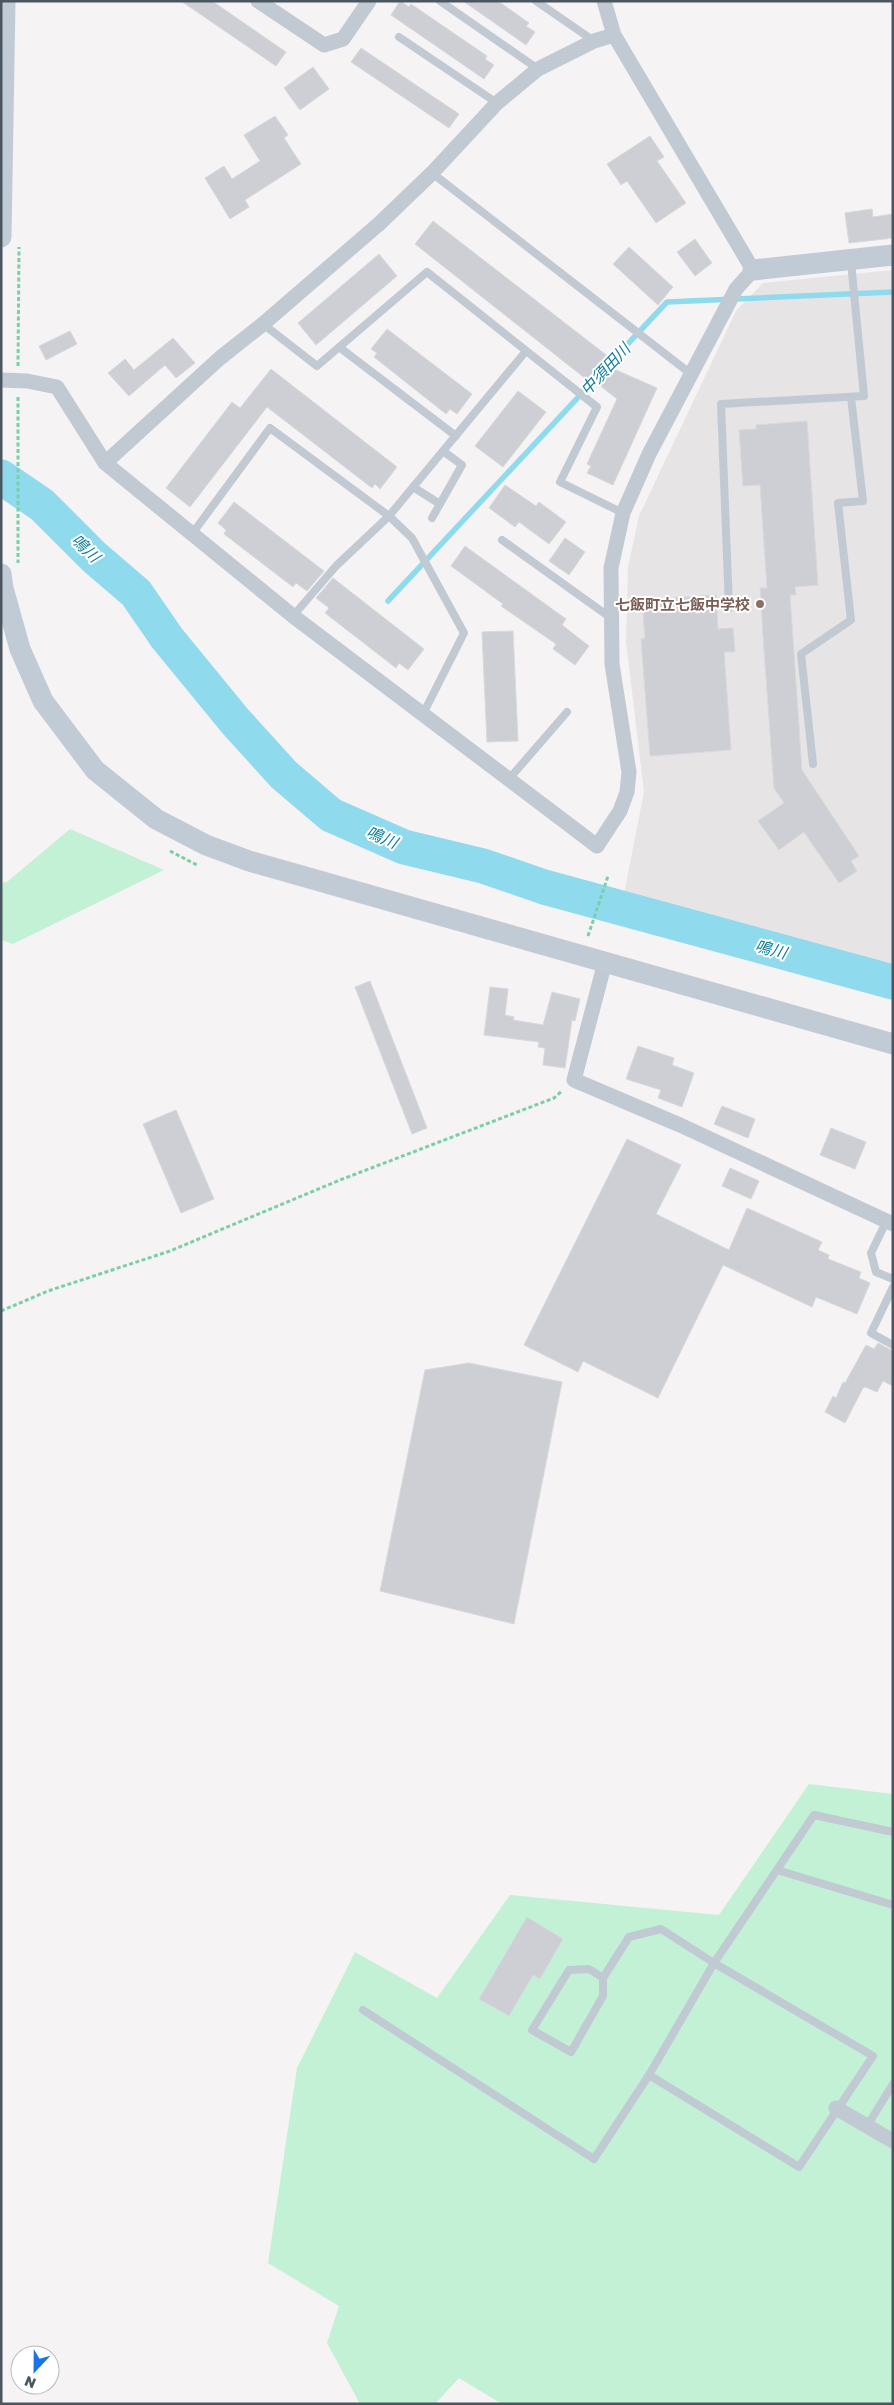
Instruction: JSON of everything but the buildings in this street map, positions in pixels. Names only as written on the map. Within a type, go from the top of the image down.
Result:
[{"type":"street","points":[[1,237],[5,1]]},
{"type":"street","points":[[258,1],[324,45],[343,39],[370,1]]},
{"type":"street","points":[[604,1],[614,35],[753,270]]},
{"type":"street","points":[[104,463],[220,358],[263,324],[380,223],[432,174],[497,103],[538,69],[594,41],[614,35]]},
{"type":"street","points":[[1,380],[27,381],[57,387],[104,463],[293,616],[598,846],[620,811],[627,792],[629,772],[612,664],[611,568],[623,513],[649,454],[736,289],[753,270],[893,255]]},
{"type":"street","points":[[10,572],[3,588],[20,649],[43,701],[95,770],[156,819],[206,845],[249,861],[893,1044]]},
{"type":"street","points":[[605,962],[574,1080],[680,1124],[890,1222]]},
{"type":"street","points":[[836,2108],[893,2141]]},
{"type":"lane","points":[[440,1],[538,69]]},
{"type":"lane","points":[[536,1],[594,41]]},
{"type":"lane","points":[[399,37],[497,103]]},
{"type":"lane","points":[[432,174],[691,374]]},
{"type":"lane","points":[[729,608],[721,404],[864,396],[851,260]]},
{"type":"lane","points":[[263,324],[317,366],[426,272],[597,407],[560,482],[623,513]]},
{"type":"lane","points":[[339,347],[456,436]]},
{"type":"lane","points":[[293,616],[336,566],[389,516],[526,351]]},
{"type":"lane","points":[[813,764],[801,654],[851,620],[838,503],[862,501],[851,397]]},
{"type":"lane","points":[[192,534],[270,428],[389,516],[412,538],[464,633],[423,714]]},
{"type":"lane","points":[[432,518],[462,465],[443,451]]},
{"type":"lane","points":[[414,487],[440,504]]},
{"type":"lane","points":[[502,540],[611,618]]},
{"type":"lane","points":[[510,780],[568,712]]},
{"type":"lane","points":[[890,1222],[871,1253],[876,1272],[893,1279]]},
{"type":"lane","points":[[893,1287],[871,1333],[893,1344]]},
{"type":"lane","points":[[363,2010],[594,2159],[649,2075],[714,1963],[814,1815],[893,1832]]},
{"type":"lane","points":[[777,1870],[893,1905]]},
{"type":"lane","points":[[603,1978],[589,1969],[569,1970],[532,2030],[570,2052],[603,1996],[603,1978],[628,1937],[661,1929],[714,1963],[873,2056],[836,2108],[799,2167],[649,2075]]},
{"type":"lane","points":[[867,2126],[893,2084]]},
{"type":"path","points":[[10,572],[17,518],[17,431]]},
{"type":"path","points":[[590,940],[581,936],[590,936],[608,876]]},
{"type":"path","points":[[1,1311],[48,1291],[170,1251],[340,1180],[490,1124],[554,1098],[574,1080]]},
{"type":"shaded area","name":"七飯町立七飯中学校","points":[[893,270],[893,966],[624,894],[644,792],[626,641],[628,567],[639,516],[736,311],[763,283]]},
{"type":"green space","points":[[70,829],[164,870],[13,944],[1,940],[1,883],[7,882]]},
{"type":"green space","points":[[809,1784],[893,1794],[893,2404],[502,2404],[459,2378],[435,2404],[360,2404],[327,2343],[339,2306],[268,2263],[297,2068],[355,1952],[437,1998],[510,1895],[719,1915]]},
{"type":"waterway","name":"中須田川","points":[[608,365],[667,302],[893,292]]},
{"type":"waterway","name":"中須田川","points":[[388,601],[598,376]]},
{"type":"waterway","name":"鳴川","points":[[1,477],[42,505],[94,557],[136,593],[167,638],[235,721],[284,775],[331,815],[404,847],[483,866],[544,887],[893,982]]},
{"type":"place","name":"七飯町立七飯中学校","points":[[760,604]]}]
